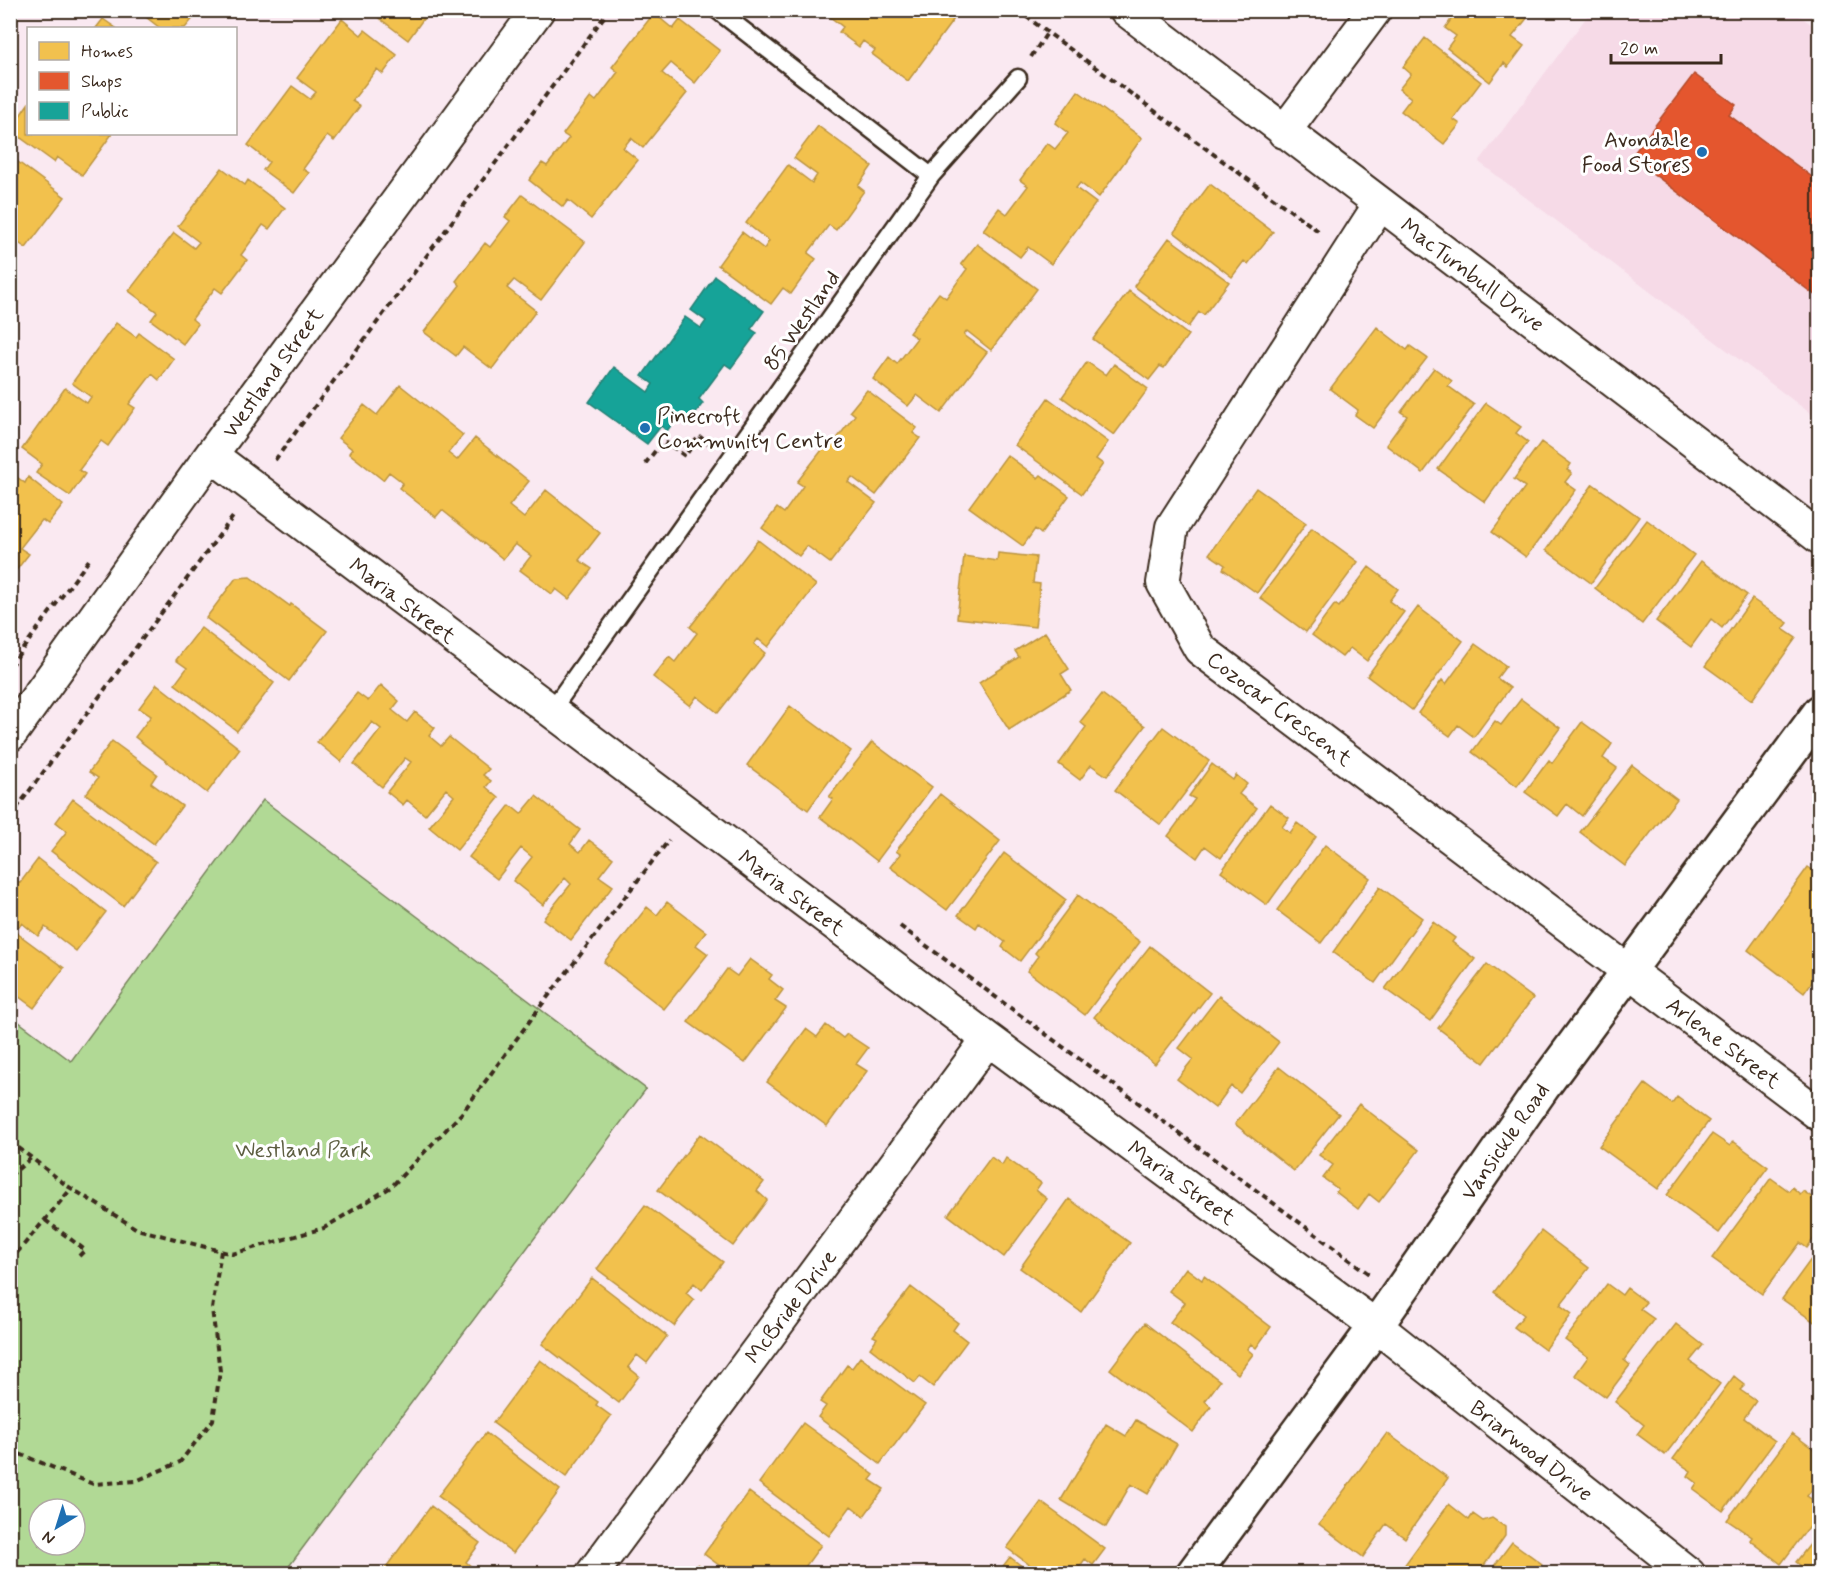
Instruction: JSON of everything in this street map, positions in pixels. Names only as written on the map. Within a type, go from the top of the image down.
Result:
[{"type":"street","name":"Westland Street","points":[[10,735],[211,455],[538,10]]},
{"type":"street","name":"MacTurnbull Drive","points":[[1126,10],[1820,538]]},
{"type":"street","points":[[1284,132],[1376,10]]},
{"type":"street","name":"Cozocar Crescent","points":[[1380,204],[1172,527],[1163,583],[1200,649],[1628,970]]},
{"type":"street","name":"Maria Street","points":[[211,455],[988,1039],[1376,1326]]},
{"type":"street","name":"Vansickle Road","points":[[1193,1574],[1376,1326],[1535,1098],[1628,970],[1820,712]]},
{"type":"street","name":"Arlene Street","points":[[1628,970],[1820,1115]]},
{"type":"street","name":"McBride Drive","points":[[592,1574],[988,1039]]},
{"type":"street","name":"Briarwood Drive","points":[[1376,1326],[1689,1574]]},
{"type":"lane","points":[[717,10],[931,176]]},
{"type":"lane","name":"85 Westland","points":[[551,711],[931,176],[1018,78]]},
{"type":"path","points":[[10,817],[229,523],[270,463],[281,452],[609,10]]},
{"type":"path","points":[[1017,10],[1348,253]]},
{"type":"path","points":[[10,1141],[71,1189],[137,1229],[232,1254],[324,1228],[391,1187],[462,1113],[543,1003],[689,814]]},
{"type":"path","points":[[898,924],[1397,1295]]},
{"type":"path","points":[[10,1176],[31,1158]]},
{"type":"path","points":[[10,1261],[71,1189]]},
{"type":"path","points":[[45,1220],[85,1250],[79,1256]]},
{"type":"path","points":[[10,1450],[93,1484],[136,1482],[180,1462],[213,1420],[220,1371],[212,1309],[221,1251]]},
{"type":"shaded area","points":[[1591,11],[1793,11],[1819,30],[1819,420],[1479,162]]},
{"type":"green space","name":"Westland Park","points":[[263,800],[646,1089],[284,1573],[11,1573],[11,1016],[71,1061]]},
{"type":"building: Homes","points":[[137,10],[200,10],[186,27],[159,27]]},
{"type":"building: Homes","points":[[378,10],[421,10],[418,14],[424,18],[408,40],[375,15]]},
{"type":"building: Homes","points":[[821,10],[896,10],[900,13],[902,10],[949,10],[956,16],[908,81],[872,54],[875,50],[863,41],[859,47],[839,32],[843,27]]},
{"type":"building: Homes","points":[[1451,10],[1520,10],[1528,17],[1512,37],[1524,46],[1508,67],[1504,63],[1490,82],[1447,48],[1456,36],[1445,28],[1455,14]]},
{"type":"building: Homes","points":[[654,13],[673,29],[680,20],[720,51],[695,83],[671,63],[662,73],[687,93],[643,148],[631,138],[623,148],[638,160],[591,219],[568,200],[563,207],[529,180],[542,163],[547,166],[569,138],[563,134],[591,97],[596,101],[618,72],[612,67]]},
{"type":"building: Homes","points":[[103,19],[115,27],[97,27]]},
{"type":"building: Homes","points":[[342,19],[361,35],[365,30],[397,55],[383,74],[377,69],[352,101],[360,106],[334,141],[327,136],[303,169],[309,173],[294,193],[263,170],[269,162],[248,145],[292,86],[310,99],[316,92],[297,78]]},
{"type":"building: Homes","points":[[1425,38],[1481,82],[1453,119],[1460,124],[1444,144],[1401,111],[1411,98],[1399,89],[1411,74],[1403,67]]},
{"type":"building: Homes","points":[[1078,91],[1142,138],[1099,197],[1080,183],[1076,188],[1096,203],[1051,264],[1028,247],[1020,257],[983,230],[999,208],[1007,214],[1028,186],[1020,180],[1047,143],[1055,149],[1068,133],[1055,123]]},
{"type":"building: Homes","points":[[27,105],[27,135],[111,135],[82,175],[57,157],[54,162],[10,130]]},
{"type":"building: Homes","points":[[818,126],[872,166],[858,186],[864,191],[836,230],[829,225],[808,253],[816,259],[791,294],[783,288],[771,304],[718,265],[742,232],[764,249],[769,241],[746,223],[788,165],[812,183],[817,175],[794,158]]},
{"type":"building: Homes","points":[[10,156],[65,197],[26,248],[10,237]]},
{"type":"building: Homes","points":[[222,168],[245,185],[248,180],[285,208],[269,229],[263,225],[241,255],[247,260],[222,293],[215,288],[192,319],[198,324],[183,344],[151,320],[157,312],[129,291],[174,233],[194,248],[199,242],[178,226]]},
{"type":"building: Homes","points":[[1210,184],[1273,232],[1248,264],[1244,261],[1232,277],[1174,232]]},
{"type":"building: Homes","points":[[522,195],[585,242],[541,300],[514,280],[507,288],[536,311],[492,369],[463,347],[456,356],[424,332],[460,285],[456,281],[485,243],[490,247],[510,221],[505,217]]},
{"type":"building: Homes","points":[[1169,238],[1229,282],[1204,315],[1199,312],[1188,327],[1134,286]]},
{"type":"building: Homes","points":[[977,244],[1037,289],[991,350],[967,331],[964,335],[987,352],[941,413],[917,395],[908,406],[873,379],[889,357],[897,364],[917,338],[909,333],[939,293],[946,298],[967,269],[961,264]]},
{"type":"building: Homes","points":[[1129,291],[1188,335],[1164,368],[1160,366],[1149,380],[1093,339]]},
{"type":"building: Homes","points":[[116,323],[136,337],[139,333],[174,359],[159,380],[152,374],[129,404],[135,408],[108,446],[101,441],[79,470],[85,474],[70,496],[36,473],[42,464],[22,449],[65,388],[87,403],[91,397],[72,383]]},
{"type":"building: Homes","points":[[1377,327],[1407,350],[1410,346],[1427,358],[1373,428],[1355,415],[1358,410],[1330,389]]},
{"type":"building: Homes","points":[[1087,362],[1106,375],[1114,364],[1148,389],[1114,435],[1062,397]]},
{"type":"building: Homes","points":[[1434,368],[1452,381],[1448,386],[1474,405],[1423,473],[1386,445],[1407,416],[1401,412]]},
{"type":"building: Homes","points":[[400,385],[463,435],[448,453],[457,460],[475,438],[529,481],[509,506],[524,518],[546,490],[600,533],[579,560],[592,569],[569,599],[556,589],[552,594],[520,570],[531,556],[515,544],[503,559],[442,510],[436,517],[399,488],[403,483],[389,472],[383,480],[349,453],[352,449],[338,438],[364,405],[377,415]]},
{"type":"building: Homes","points":[[867,390],[917,428],[913,433],[920,438],[876,495],[852,477],[848,482],[876,503],[830,563],[807,546],[799,556],[762,528],[777,508],[784,513],[803,486],[797,482],[829,441],[833,444],[855,415],[850,411]]},
{"type":"building: Homes","points":[[1048,398],[1108,442],[1096,459],[1103,464],[1082,494],[1015,445]]},
{"type":"building: Homes","points":[[1486,403],[1521,427],[1516,433],[1528,442],[1485,502],[1438,469]]},
{"type":"building: Homes","points":[[1541,442],[1571,464],[1567,470],[1572,473],[1565,482],[1576,490],[1526,557],[1492,532],[1525,487],[1514,479]]},
{"type":"building: Homes","points":[[1007,455],[1038,478],[1041,475],[1069,496],[1041,534],[1035,529],[1023,546],[969,507]]},
{"type":"building: Homes","points":[[10,472],[25,483],[28,477],[63,505],[48,524],[42,520],[20,548],[29,554],[10,578]]},
{"type":"building: Homes","points":[[1593,484],[1639,517],[1591,583],[1546,550]]},
{"type":"building: Homes","points":[[1256,488],[1306,523],[1257,593],[1223,569],[1225,565],[1209,554]]},
{"type":"building: Homes","points":[[1647,520],[1694,555],[1642,624],[1595,588]]},
{"type":"building: Homes","points":[[1312,528],[1358,562],[1306,632],[1260,598]]},
{"type":"building: Homes","points":[[758,540],[816,585],[768,647],[758,639],[754,644],[765,653],[718,713],[697,696],[690,706],[653,677],[669,657],[675,662],[697,633],[690,627]]},
{"type":"building: Homes","points":[[998,553],[1036,557],[1033,583],[1040,584],[1035,627],[957,618],[964,556],[997,561]]},
{"type":"building: Homes","points":[[1701,561],[1747,595],[1722,628],[1711,619],[1691,647],[1656,621]]},
{"type":"building: Homes","points":[[1369,567],[1398,589],[1389,601],[1404,612],[1367,661],[1350,648],[1342,657],[1312,635],[1335,604],[1339,607]]},
{"type":"building: Homes","points":[[250,577],[327,631],[289,681],[206,618],[236,578]]},
{"type":"building: Homes","points":[[1752,599],[1788,623],[1783,629],[1796,638],[1752,700],[1705,666]]},
{"type":"building: Homes","points":[[1418,607],[1463,641],[1412,710],[1367,676]]},
{"type":"building: Homes","points":[[201,628],[274,683],[237,731],[175,684],[187,668],[176,660]]},
{"type":"building: Homes","points":[[1045,632],[1069,669],[1061,674],[1071,690],[1009,730],[979,683],[1019,657],[1015,651]]},
{"type":"building: Homes","points":[[1475,644],[1506,666],[1497,678],[1510,688],[1474,737],[1458,725],[1450,736],[1418,713],[1442,680],[1446,684]]},
{"type":"building: Homes","points":[[157,684],[240,749],[207,793],[135,737],[151,716],[139,708]]},
{"type":"building: Homes","points":[[381,685],[399,701],[392,710],[407,722],[415,712],[435,728],[429,736],[441,746],[449,737],[489,769],[483,775],[491,781],[486,787],[499,798],[457,850],[429,827],[454,796],[446,789],[425,815],[407,800],[403,805],[387,792],[411,762],[405,758],[382,787],[354,764],[381,729],[372,722],[341,762],[317,742],[357,693],[368,701]]},
{"type":"building: Homes","points":[[1102,694],[1145,726],[1107,776],[1091,765],[1080,780],[1059,764],[1086,727],[1080,722]]},
{"type":"building: Homes","points":[[1521,699],[1560,728],[1517,786],[1472,752],[1495,721],[1501,725]]},
{"type":"building: Homes","points":[[790,706],[851,751],[808,810],[747,765]]},
{"type":"building: Homes","points":[[1582,722],[1612,744],[1603,758],[1617,768],[1582,816],[1567,804],[1558,816],[1525,792],[1549,760],[1552,763]]},
{"type":"building: Homes","points":[[1163,727],[1209,761],[1161,825],[1115,790]]},
{"type":"building: Homes","points":[[112,741],[157,774],[151,783],[182,806],[154,844],[86,794],[98,778],[89,772]]},
{"type":"building: Homes","points":[[872,742],[932,787],[877,861],[820,817],[833,799],[829,797]]},
{"type":"building: Homes","points":[[1212,764],[1233,780],[1236,775],[1247,784],[1239,794],[1257,808],[1221,858],[1205,846],[1197,858],[1168,836],[1195,799],[1189,796]]},
{"type":"building: Homes","points":[[1632,765],[1677,799],[1625,866],[1580,832]]},
{"type":"building: Homes","points":[[940,794],[1000,841],[947,910],[890,867],[900,854],[896,851]]},
{"type":"building: Homes","points":[[536,796],[580,830],[570,844],[580,852],[589,840],[613,858],[599,876],[613,886],[571,940],[543,919],[571,884],[565,878],[543,905],[513,881],[532,857],[521,848],[497,879],[469,857],[510,805],[521,814]]},
{"type":"building: Homes","points":[[73,799],[156,862],[123,906],[51,851],[67,831],[56,822]]},
{"type":"building: Homes","points":[[1270,804],[1289,818],[1282,827],[1290,833],[1297,823],[1316,837],[1267,905],[1221,872]]},
{"type":"building: Homes","points":[[1325,845],[1370,878],[1321,943],[1277,910]]},
{"type":"building: Homes","points":[[1004,853],[1066,900],[1020,961],[1002,947],[1005,942],[979,923],[976,928],[958,915]]},
{"type":"building: Homes","points":[[38,859],[106,912],[76,951],[45,927],[38,936],[22,923],[19,927],[10,920],[10,877],[20,883]]},
{"type":"building: Homes","points":[[1808,867],[1820,875],[1820,971],[1804,993],[1748,950]]},
{"type":"building: Homes","points":[[1380,887],[1422,918],[1375,983],[1333,952]]},
{"type":"building: Homes","points":[[1078,895],[1140,942],[1085,1015],[1027,971],[1038,956],[1035,953]]},
{"type":"building: Homes","points":[[667,902],[706,932],[696,945],[708,954],[664,1009],[604,962],[647,907],[657,915]]},
{"type":"building: Homes","points":[[1433,922],[1455,938],[1452,942],[1475,959],[1430,1021],[1385,989]]},
{"type":"building: Homes","points":[[10,928],[64,968],[34,1008],[10,990]]},
{"type":"building: Homes","points":[[1150,946],[1210,993],[1155,1064],[1094,1017]]},
{"type":"building: Homes","points":[[750,959],[772,975],[769,979],[783,990],[775,1001],[786,1008],[745,1063],[688,1022],[727,969],[737,976]]},
{"type":"building: Homes","points":[[1487,964],[1533,998],[1484,1063],[1438,1028]]},
{"type":"building: Homes","points":[[1219,996],[1279,1042],[1240,1093],[1231,1086],[1215,1108],[1177,1079],[1193,1059],[1179,1048]]},
{"type":"building: Homes","points":[[826,1025],[843,1038],[847,1034],[868,1048],[856,1064],[867,1071],[827,1126],[767,1082],[806,1029],[817,1037]]},
{"type":"building: Homes","points":[[1279,1067],[1339,1114],[1294,1171],[1235,1124]]},
{"type":"building: Homes","points":[[1645,1084],[1672,1104],[1677,1097],[1709,1121],[1658,1189],[1599,1146]]},
{"type":"building: Homes","points":[[1359,1104],[1419,1150],[1379,1202],[1369,1194],[1358,1209],[1336,1192],[1338,1189],[1323,1178],[1333,1165],[1319,1155]]},
{"type":"building: Homes","points":[[700,1134],[764,1182],[757,1191],[767,1200],[733,1246],[658,1190]]},
{"type":"building: Homes","points":[[1712,1134],[1730,1146],[1733,1141],[1768,1167],[1719,1233],[1667,1195]]},
{"type":"building: Homes","points":[[991,1157],[1002,1165],[1006,1158],[1041,1183],[1036,1190],[1047,1199],[1004,1257],[948,1215]]},
{"type":"building: Homes","points":[[1771,1178],[1789,1191],[1792,1187],[1800,1194],[1803,1191],[1820,1203],[1820,1230],[1807,1248],[1800,1243],[1762,1294],[1712,1258]]},
{"type":"building: Homes","points":[[1069,1199],[1130,1243],[1081,1312],[1020,1268]]},
{"type":"building: Homes","points":[[645,1205],[723,1262],[702,1290],[694,1283],[686,1293],[694,1300],[674,1326],[597,1269]]},
{"type":"building: Homes","points":[[1541,1231],[1589,1268],[1560,1305],[1572,1314],[1545,1350],[1514,1327],[1524,1315],[1494,1292]]},
{"type":"building: Homes","points":[[1820,1247],[1820,1326],[1782,1299]]},
{"type":"building: Homes","points":[[1186,1268],[1202,1280],[1204,1276],[1271,1327],[1256,1348],[1251,1344],[1247,1349],[1253,1354],[1238,1374],[1170,1322],[1185,1303],[1169,1291]]},
{"type":"building: Homes","points":[[592,1278],[667,1336],[647,1363],[637,1355],[628,1367],[639,1376],[619,1403],[542,1344]]},
{"type":"building: Homes","points":[[1607,1284],[1622,1295],[1627,1288],[1646,1302],[1640,1309],[1654,1319],[1624,1360],[1630,1365],[1606,1397],[1575,1375],[1588,1357],[1565,1340]]},
{"type":"building: Homes","points":[[911,1287],[958,1323],[953,1330],[967,1341],[933,1387],[920,1377],[915,1383],[870,1348],[877,1338],[873,1336]]},
{"type":"building: Homes","points":[[1145,1323],[1220,1381],[1205,1401],[1211,1407],[1193,1432],[1110,1369]]},
{"type":"building: Homes","points":[[1676,1324],[1703,1345],[1690,1361],[1720,1384],[1665,1455],[1637,1434],[1644,1425],[1615,1402]]},
{"type":"building: Homes","points":[[860,1357],[925,1405],[880,1464],[818,1417],[826,1406],[820,1402],[847,1365],[852,1368]]},
{"type":"building: Homes","points":[[540,1360],[598,1402],[596,1405],[611,1416],[566,1477],[493,1423]]},
{"type":"building: Homes","points":[[1734,1376],[1745,1385],[1740,1390],[1756,1401],[1744,1418],[1775,1441],[1723,1511],[1693,1489],[1697,1483],[1688,1476],[1691,1471],[1673,1459]]},
{"type":"building: Homes","points":[[1136,1420],[1177,1444],[1148,1494],[1131,1484],[1106,1527],[1061,1500],[1106,1424],[1126,1436]]},
{"type":"building: Homes","points":[[803,1423],[874,1475],[870,1480],[884,1489],[864,1516],[851,1506],[829,1536],[759,1483]]},
{"type":"building: Homes","points":[[486,1433],[560,1490],[513,1553],[438,1496]]},
{"type":"building: Homes","points":[[1387,1433],[1448,1478],[1405,1538],[1386,1524],[1363,1557],[1319,1524]]},
{"type":"building: Homes","points":[[1792,1433],[1820,1454],[1820,1480],[1807,1496],[1820,1505],[1820,1512],[1781,1564],[1750,1540],[1752,1537],[1727,1520]]},
{"type":"building: Homes","points":[[749,1492],[821,1545],[800,1574],[731,1574],[704,1554]]},
{"type":"building: Homes","points":[[1041,1502],[1105,1549],[1093,1565],[1085,1559],[1078,1569],[1085,1574],[1042,1574],[1007,1548]]},
{"type":"building: Homes","points":[[1449,1504],[1469,1520],[1473,1514],[1483,1521],[1492,1518],[1505,1527],[1505,1536],[1478,1574],[1398,1574]]},
{"type":"building: Homes","points":[[431,1506],[480,1543],[466,1562],[480,1574],[381,1574]]},
{"type":"building: Homes","points":[[1820,1532],[1820,1574],[1811,1574],[1796,1562]]},
{"type":"building: Homes","points":[[1512,1542],[1542,1564],[1539,1568],[1546,1574],[1488,1574]]},
{"type":"building: Homes","points":[[1010,1557],[1032,1574],[997,1574]]},
{"type":"building: Homes","points":[[698,1564],[712,1574],[691,1574]]},
{"type":"building: Shops","points":[[1694,74],[1736,105],[1729,115],[1820,183],[1820,299],[1631,157]]},
{"type":"building: Public","points":[[715,276],[764,311],[751,329],[757,333],[731,368],[725,364],[699,399],[703,403],[688,423],[678,416],[667,431],[661,426],[647,444],[589,402],[614,367],[648,392],[653,384],[642,376],[685,317],[701,328],[706,321],[691,310]]},
{"type":"place","name":"Avondale Food Stores","points":[[1702,152]]},
{"type":"place","name":"Pinecroft Community Centre","points":[[645,428]]}]
